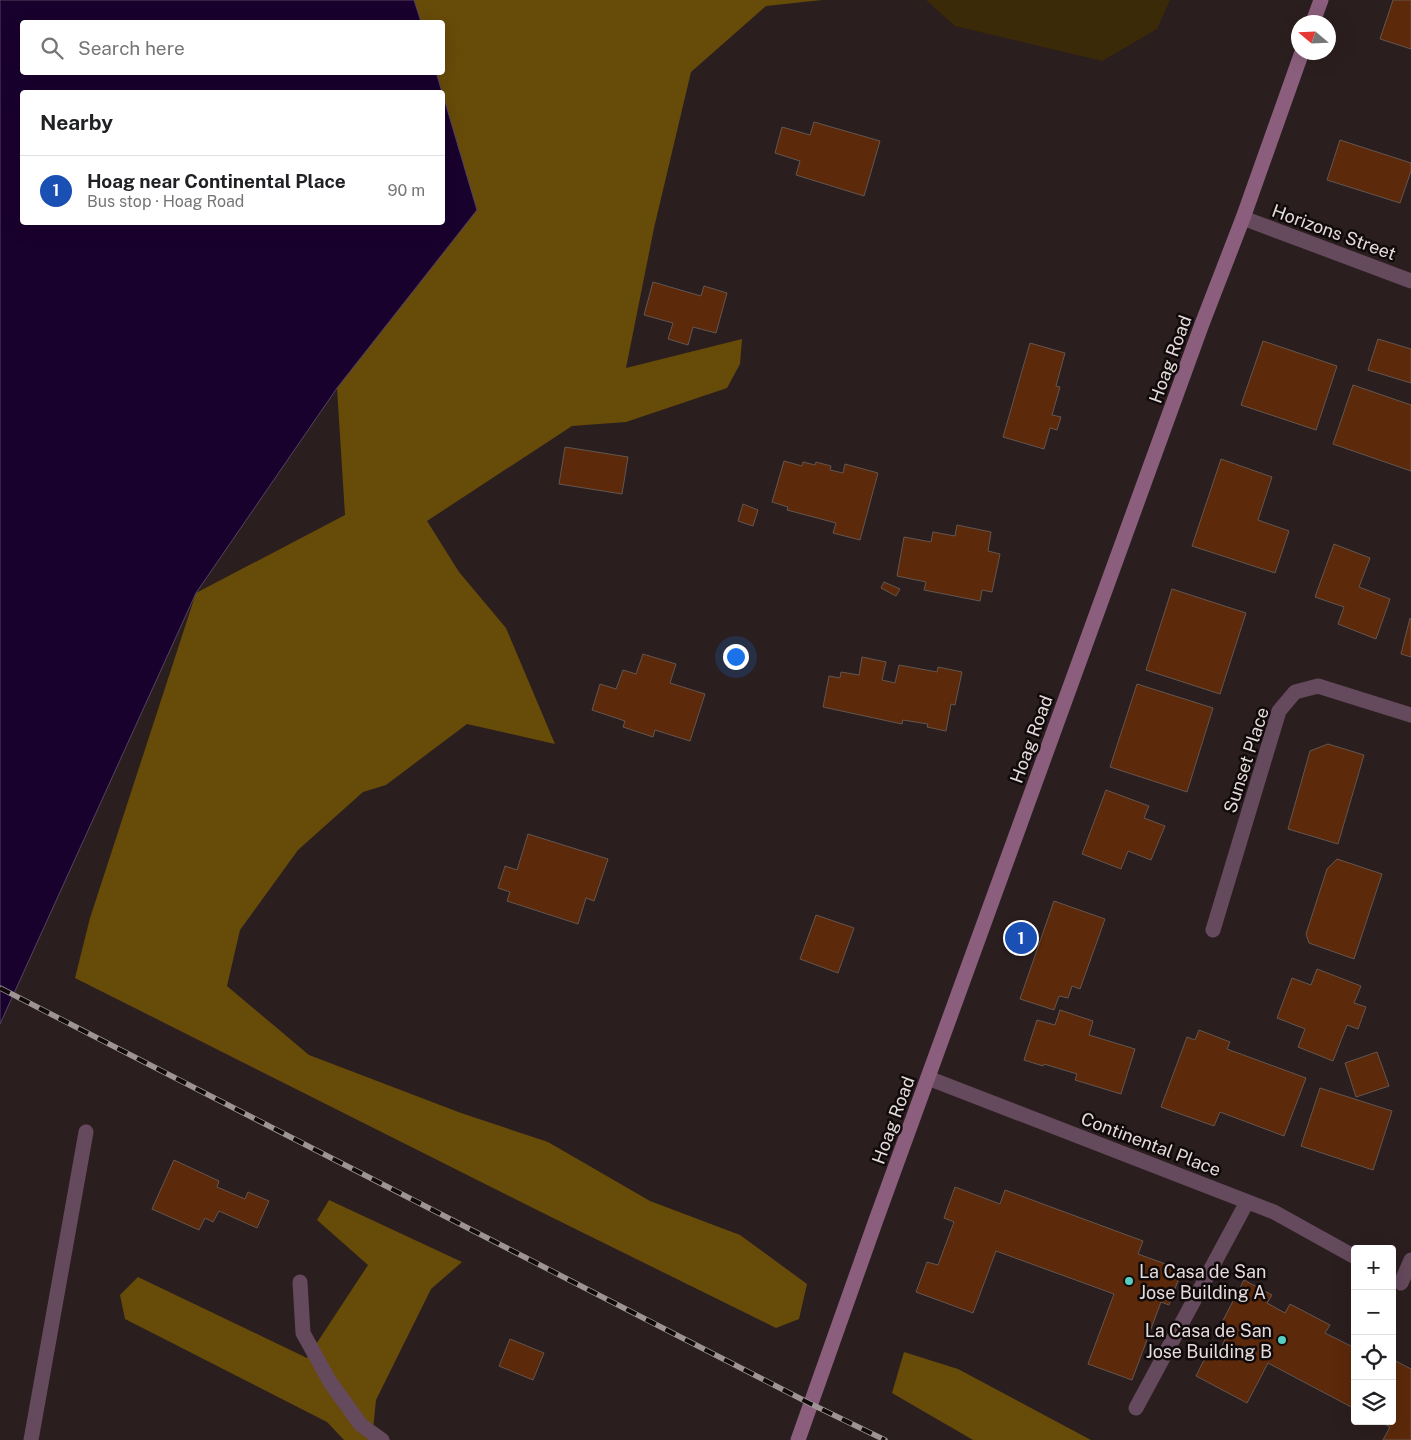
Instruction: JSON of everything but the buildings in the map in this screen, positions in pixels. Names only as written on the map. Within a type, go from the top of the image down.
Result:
[{"type":"street","points":[[1316,15],[1321,0]]},
{"type":"street","name":"Hoag Road","points":[[798,1440],[1299,60]]},
{"type":"street","name":"Horizons Street","points":[[1243,218],[1411,281]]},
{"type":"street","name":"Sunset Place","points":[[1213,930],[1279,711],[1295,692],[1318,686],[1411,715]]},
{"type":"street","name":"Continental Place","points":[[928,1078],[1274,1212],[1351,1255]]},
{"type":"street","points":[[31,1440],[86,1132]]},
{"type":"street","points":[[1136,1408],[1247,1202]]},
{"type":"street","points":[[1401,1284],[1411,1260]]},
{"type":"street","points":[[300,1282],[303,1333],[330,1382],[361,1425],[382,1440]]},
{"type":"shaded area","points":[[0,0],[414,0],[420,20],[20,20],[20,75],[437,75],[441,90],[20,90],[20,225],[445,225],[445,102],[477,210],[337,388],[196,593],[0,1024]]},
{"type":"shaded area","points":[[414,0],[822,0],[766,6],[691,72],[654,228],[626,368],[742,339],[740,364],[727,388],[626,422],[572,426],[427,521],[459,572],[506,628],[555,744],[467,724],[386,785],[363,792],[298,850],[240,930],[227,986],[309,1055],[461,1113],[548,1142],[650,1201],[740,1235],[807,1284],[799,1319],[776,1328],[75,978],[90,918],[196,593],[345,515],[337,388],[477,210],[445,103],[445,90],[441,90],[437,75],[445,75],[445,20],[420,20]]},
{"type":"shaded area","points":[[926,0],[1170,0],[1157,29],[1102,61],[955,26]]},
{"type":"shaded area","points":[[329,1200],[462,1262],[431,1289],[376,1400],[372,1440],[344,1440],[327,1422],[125,1319],[120,1295],[138,1277],[307,1358],[368,1265],[317,1220]]},
{"type":"shaded area","points":[[904,1352],[958,1369],[1091,1440],[973,1440],[892,1393]]},
{"type":"railway","points":[[0,988],[811,1404],[885,1440]]},
{"type":"place","name":"Hoag near Continental Place","points":[[1021,938]]},
{"type":"place","name":"La Casa de San Jose Building A","points":[[1129,1281]]},
{"type":"place","name":"La Casa de San Jose Building B","points":[[1282,1340]]}]
